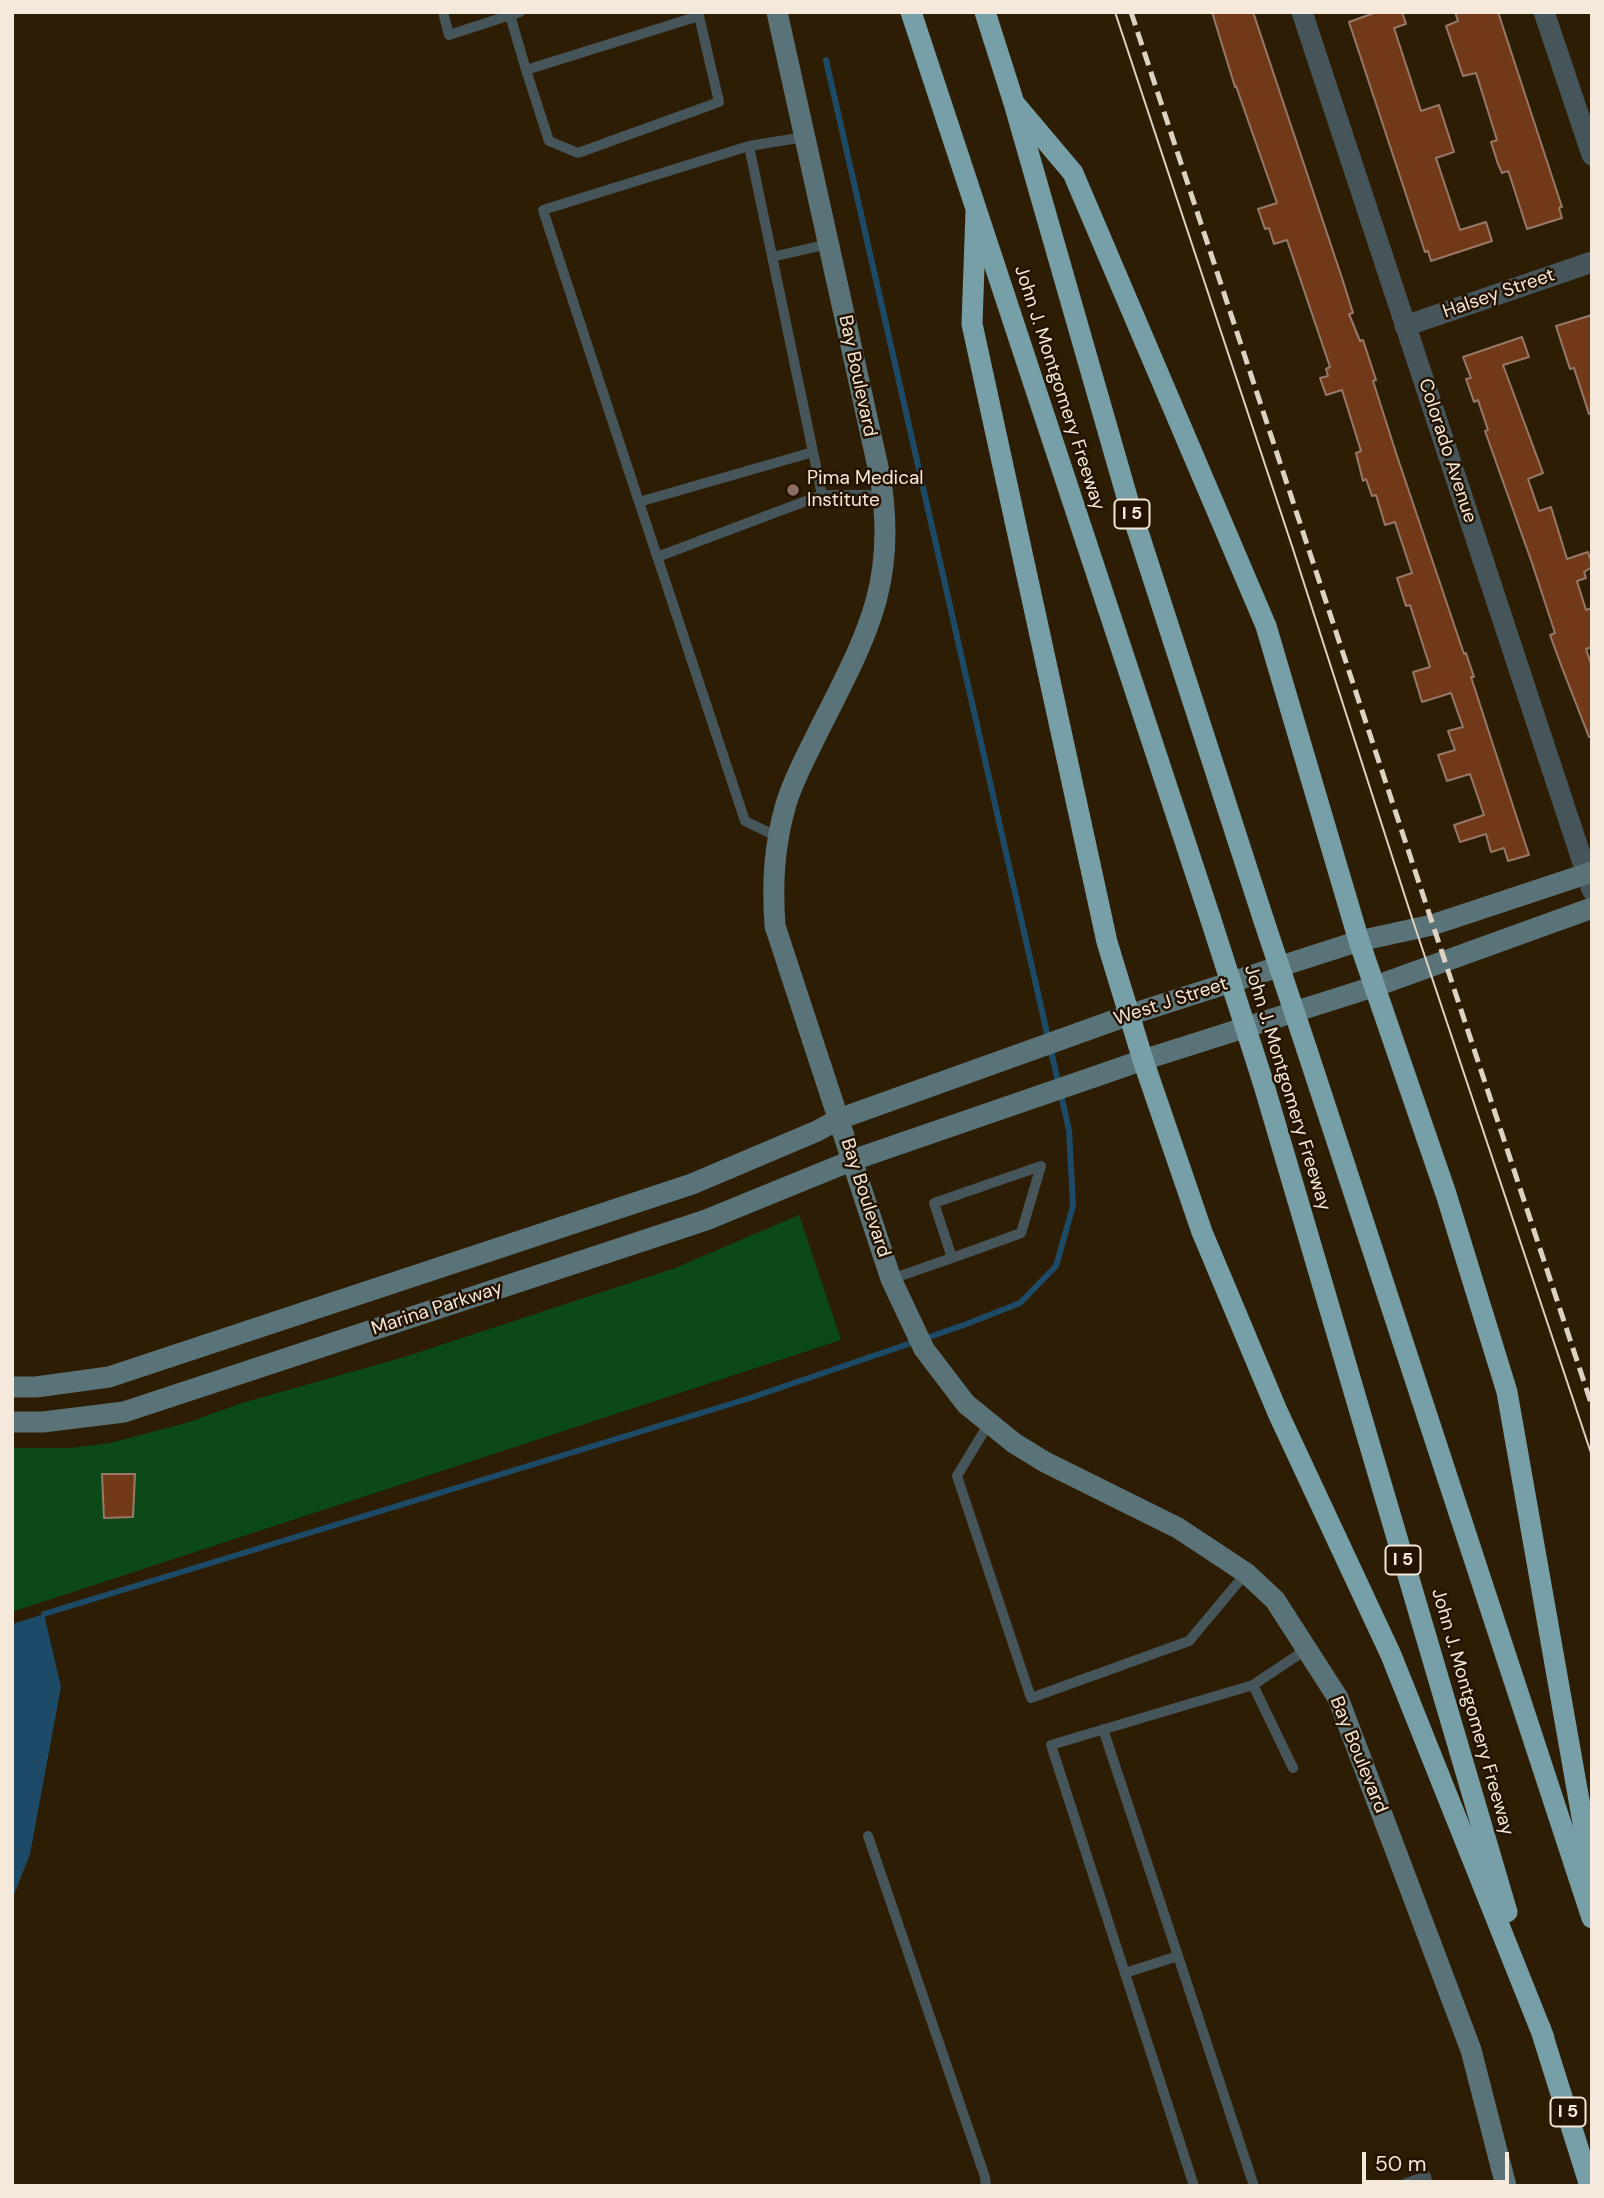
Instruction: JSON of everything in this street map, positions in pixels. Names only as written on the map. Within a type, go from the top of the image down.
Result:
[{"type":"highway","name":"John J. Montgomery Freeway","points":[[911,12],[1263,1082],[1590,2186]]},
{"type":"highway","name":"John J. Montgomery Freeway","points":[[985,12],[1014,103],[1129,504],[1592,1918]]},
{"type":"highway","points":[[1014,103],[1073,173],[1266,625],[1359,941],[1446,1194],[1507,1392],[1592,1874]]},
{"type":"highway","points":[[976,211],[972,324],[1107,942],[1129,1015],[1202,1232],[1278,1413],[1391,1655],[1544,2038]]},
{"type":"main road","name":"Bay Boulevard","points":[[777,12],[883,495],[886,551],[878,598],[864,642],[803,763],[787,802],[778,837],[772,882],[775,926],[891,1279],[924,1349],[966,1404],[1045,1462],[1178,1528],[1246,1573],[1275,1600],[1338,1698],[1471,2050],[1506,2186]]},
{"type":"main road","name":"West J Street","points":[[839,1119],[1129,1015],[1359,941],[1432,925],[1590,878]]},
{"type":"main road","points":[[853,1160],[1143,1060],[1376,986],[1592,908]]},
{"type":"main road","name":"Marina Parkway","points":[[12,1387],[36,1387],[109,1377],[692,1184],[839,1119]]},
{"type":"main road","name":"Marina Parkway","points":[[12,1422],[43,1422],[124,1412],[706,1220],[853,1160]]},
{"type":"street","name":"Colorado Avenue","points":[[1302,12],[1590,878]]},
{"type":"street","points":[[1544,12],[1592,155]]},
{"type":"street","name":"Halsey Street","points":[[1405,326],[1592,262]]},
{"type":"lane","points":[[443,12],[449,35],[515,14],[526,70],[549,141],[578,153],[719,102],[698,14],[526,70]]},
{"type":"lane","points":[[778,837],[745,821],[543,211],[749,146],[804,137]]},
{"type":"lane","points":[[749,146],[822,495]]},
{"type":"lane","points":[[772,257],[828,244]]},
{"type":"lane","points":[[639,502],[813,452]]},
{"type":"lane","points":[[657,557],[822,495],[883,495]]},
{"type":"lane","points":[[891,1279],[952,1258],[1021,1233],[1041,1166],[934,1203],[952,1258]]},
{"type":"lane","points":[[989,1423],[957,1476],[1031,1698],[1189,1641],[1246,1573]]},
{"type":"lane","points":[[1194,2186],[1051,1745],[1253,1685],[1307,1649]]},
{"type":"lane","points":[[1253,1685],[1293,1768]]},
{"type":"lane","points":[[1103,1729],[1254,2186]]},
{"type":"lane","points":[[867,1836],[986,2186]]},
{"type":"lane","points":[[1125,1973],[1178,1956]]},
{"type":"lane","points":[[1399,2186],[1426,2176],[1428,2186]]},
{"type":"green space","points":[[799,1215],[841,1340],[12,1612],[12,1448],[71,1448],[110,1443],[186,1423],[242,1403],[404,1357],[675,1268]]},
{"type":"water","points":[[44,1614],[61,1687],[30,1854],[12,1900],[12,1624]]},
{"type":"building","points":[[1212,12],[1253,12],[1342,278],[1353,313],[1349,314],[1360,341],[1363,340],[1397,456],[1474,677],[1471,677],[1529,855],[1508,861],[1504,848],[1491,852],[1486,834],[1460,842],[1454,825],[1484,815],[1470,774],[1447,781],[1438,755],[1455,750],[1448,731],[1463,727],[1451,693],[1422,702],[1413,672],[1430,667],[1410,605],[1406,606],[1397,578],[1412,573],[1395,522],[1385,525],[1376,495],[1372,496],[1366,479],[1363,481],[1356,453],[1361,451],[1342,390],[1326,395],[1320,378],[1328,376],[1326,369],[1330,367],[1287,240],[1274,244],[1269,228],[1265,229],[1258,209],[1277,203],[1235,87]]},
{"type":"building","points":[[1377,12],[1402,12],[1406,24],[1394,28],[1421,111],[1439,105],[1454,152],[1436,158],[1460,230],[1486,222],[1492,241],[1431,261],[1428,251],[1425,252],[1349,22]]},
{"type":"building","points":[[1455,12],[1498,12],[1562,207],[1559,208],[1562,218],[1527,229],[1509,173],[1502,173],[1498,164],[1491,142],[1497,140],[1476,73],[1463,76],[1446,26],[1458,21]]},
{"type":"building","points":[[1592,315],[1592,413],[1589,414],[1574,368],[1570,369],[1556,326]]},
{"type":"building","points":[[1522,337],[1529,357],[1503,365],[1543,473],[1528,479],[1539,511],[1551,507],[1567,559],[1588,552],[1592,564],[1592,567],[1584,572],[1586,578],[1577,581],[1586,610],[1592,608],[1592,647],[1586,649],[1592,667],[1592,736],[1589,737],[1550,635],[1555,633],[1485,431],[1488,430],[1478,400],[1474,402],[1466,379],[1471,378],[1463,357]]},
{"type":"building","points":[[102,1474],[135,1474],[133,1517],[104,1518]]},
{"type":"waterway","points":[[44,1614],[747,1399],[964,1325],[1020,1303],[1056,1266],[1073,1206],[1069,1130],[826,60]]},
{"type":"tram line","points":[[1115,12],[1411,915],[1592,1456]]},
{"type":"railway","points":[[1131,12],[1592,1406]]},
{"type":"place","name":"Pima Medical Institute","points":[[793,490]]}]
